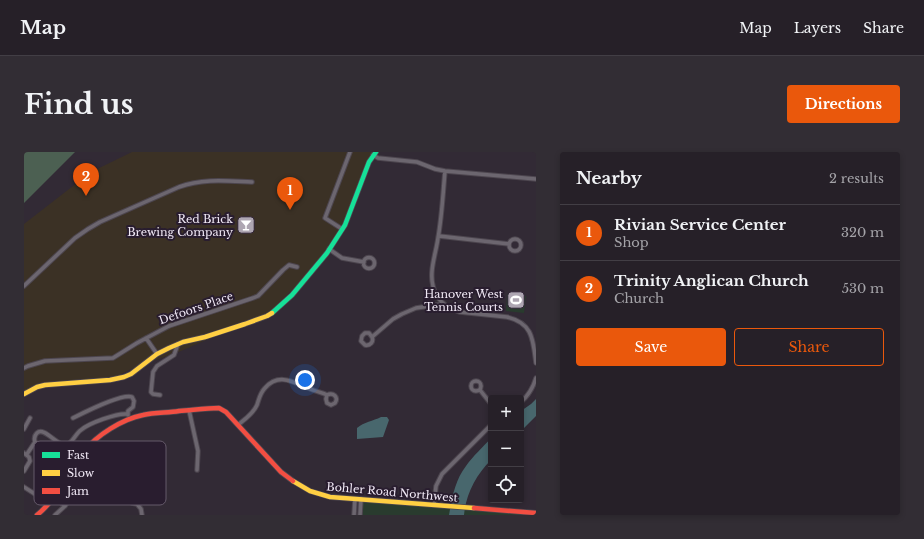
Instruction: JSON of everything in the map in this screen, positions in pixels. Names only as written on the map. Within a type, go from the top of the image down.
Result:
[{"type":"street","points":[[342,229],[325,218],[350,152]]},
{"type":"street","points":[[24,394],[45,385],[118,379],[131,374],[157,354],[178,344],[245,324],[267,316],[275,311],[292,294],[327,253],[345,225],[366,168],[375,154],[378,158],[417,162],[445,171],[536,179]]},
{"type":"street","points":[[445,171],[438,236],[432,271],[435,291],[443,304],[455,311],[514,318],[520,321],[528,329],[532,338],[536,363]]},
{"type":"street","points":[[24,286],[75,238],[100,222],[192,182],[210,180],[252,182]]},
{"type":"street","points":[[438,236],[509,244]]},
{"type":"street","points":[[329,249],[342,258],[364,262]]},
{"type":"street","name":"Defoors Place","points":[[24,368],[45,361],[113,358],[169,326],[258,296],[283,270],[289,266],[297,267]]},
{"type":"street","points":[[372,337],[393,319],[402,314],[416,308],[443,304]]},
{"type":"street","points":[[146,338],[157,354]]},
{"type":"street","points":[[160,395],[153,394],[151,392],[153,372],[157,366],[174,355],[178,344]]},
{"type":"street","points":[[150,359],[157,366]]},
{"type":"street","points":[[524,399],[530,392],[536,378]]},
{"type":"street","points":[[238,425],[253,411],[257,405],[260,394],[264,389],[269,384],[276,381],[291,381],[327,395]]},
{"type":"street","points":[[480,390],[488,400]]},
{"type":"street","points":[[73,418],[102,405],[130,396],[134,398],[134,403],[133,407],[127,414]]},
{"type":"street","name":"Bohler Road Northwest","points":[[94,441],[109,430],[129,419],[138,416],[151,413],[219,408],[226,412],[281,472],[296,484],[308,491],[320,495],[536,513]]},
{"type":"street","points":[[189,410],[198,451],[197,470]]},
{"type":"street","points":[[127,414],[129,419]]},
{"type":"street","points":[[72,441],[81,430],[87,426],[110,416],[127,414]]},
{"type":"street","points":[[24,430],[30,418]]},
{"type":"street","points":[[434,505],[436,486],[442,474],[488,428]]},
{"type":"street","points":[[35,441],[34,438],[36,434],[41,431],[56,441]]},
{"type":"street","points":[[24,470],[30,461],[29,457],[25,453],[34,443]]},
{"type":"street","points":[[24,487],[34,493]]},
{"type":"street","points":[[354,515],[355,499]]},
{"type":"street","points":[[360,515],[361,499]]},
{"type":"street","name":"Bohler Road Northwest","points":[[37,515],[48,505]]},
{"type":"street","points":[[138,505],[141,509],[142,515]]},
{"type":"street","points":[[55,515],[65,506]]},
{"type":"shaded area","points":[[24,152],[75,152],[24,203]]},
{"type":"shaded area","points":[[132,152],[373,152],[355,202],[332,244],[310,272],[269,313],[181,351],[129,370],[108,381],[43,385],[24,394],[24,224],[91,172]]},
{"type":"shaded area","points":[[507,294],[526,296],[524,313],[506,311]]},
{"type":"shaded area","points":[[536,399],[536,416],[524,428],[524,409]]},
{"type":"shaded area","points":[[381,417],[387,417],[389,420],[383,437],[357,439],[357,428]]},
{"type":"shaded area","points":[[488,441],[488,464],[476,478],[469,492],[464,515],[449,515],[454,489],[462,471]]},
{"type":"shaded area","points":[[362,501],[531,515],[359,515]]},
{"type":"traffic: fast","points":[[272,313],[292,295],[327,253],[345,225],[369,162],[376,152]]},
{"type":"traffic: slow","points":[[24,394],[37,387],[45,385],[110,380],[124,377],[131,374],[157,354],[169,348],[183,342],[205,337],[245,324],[272,313]]},
{"type":"traffic: slow","points":[[293,481],[310,491],[330,497],[474,508]]},
{"type":"traffic: jam","points":[[94,441],[110,429],[135,417],[152,413],[219,408],[226,412],[281,472],[293,481]]},
{"type":"traffic: jam","points":[[37,515],[47,505]]},
{"type":"traffic: jam","points":[[474,508],[536,513]]},
{"type":"place","name":"Trinity Anglican Church","points":[[86,196]]},
{"type":"place","name":"Rivian Service Center","points":[[290,210]]},
{"type":"place","name":"Red Brick Brewing Company","points":[[246,225]]},
{"type":"place","name":"Hanover West Tennis Courts","points":[[516,300]]}]
